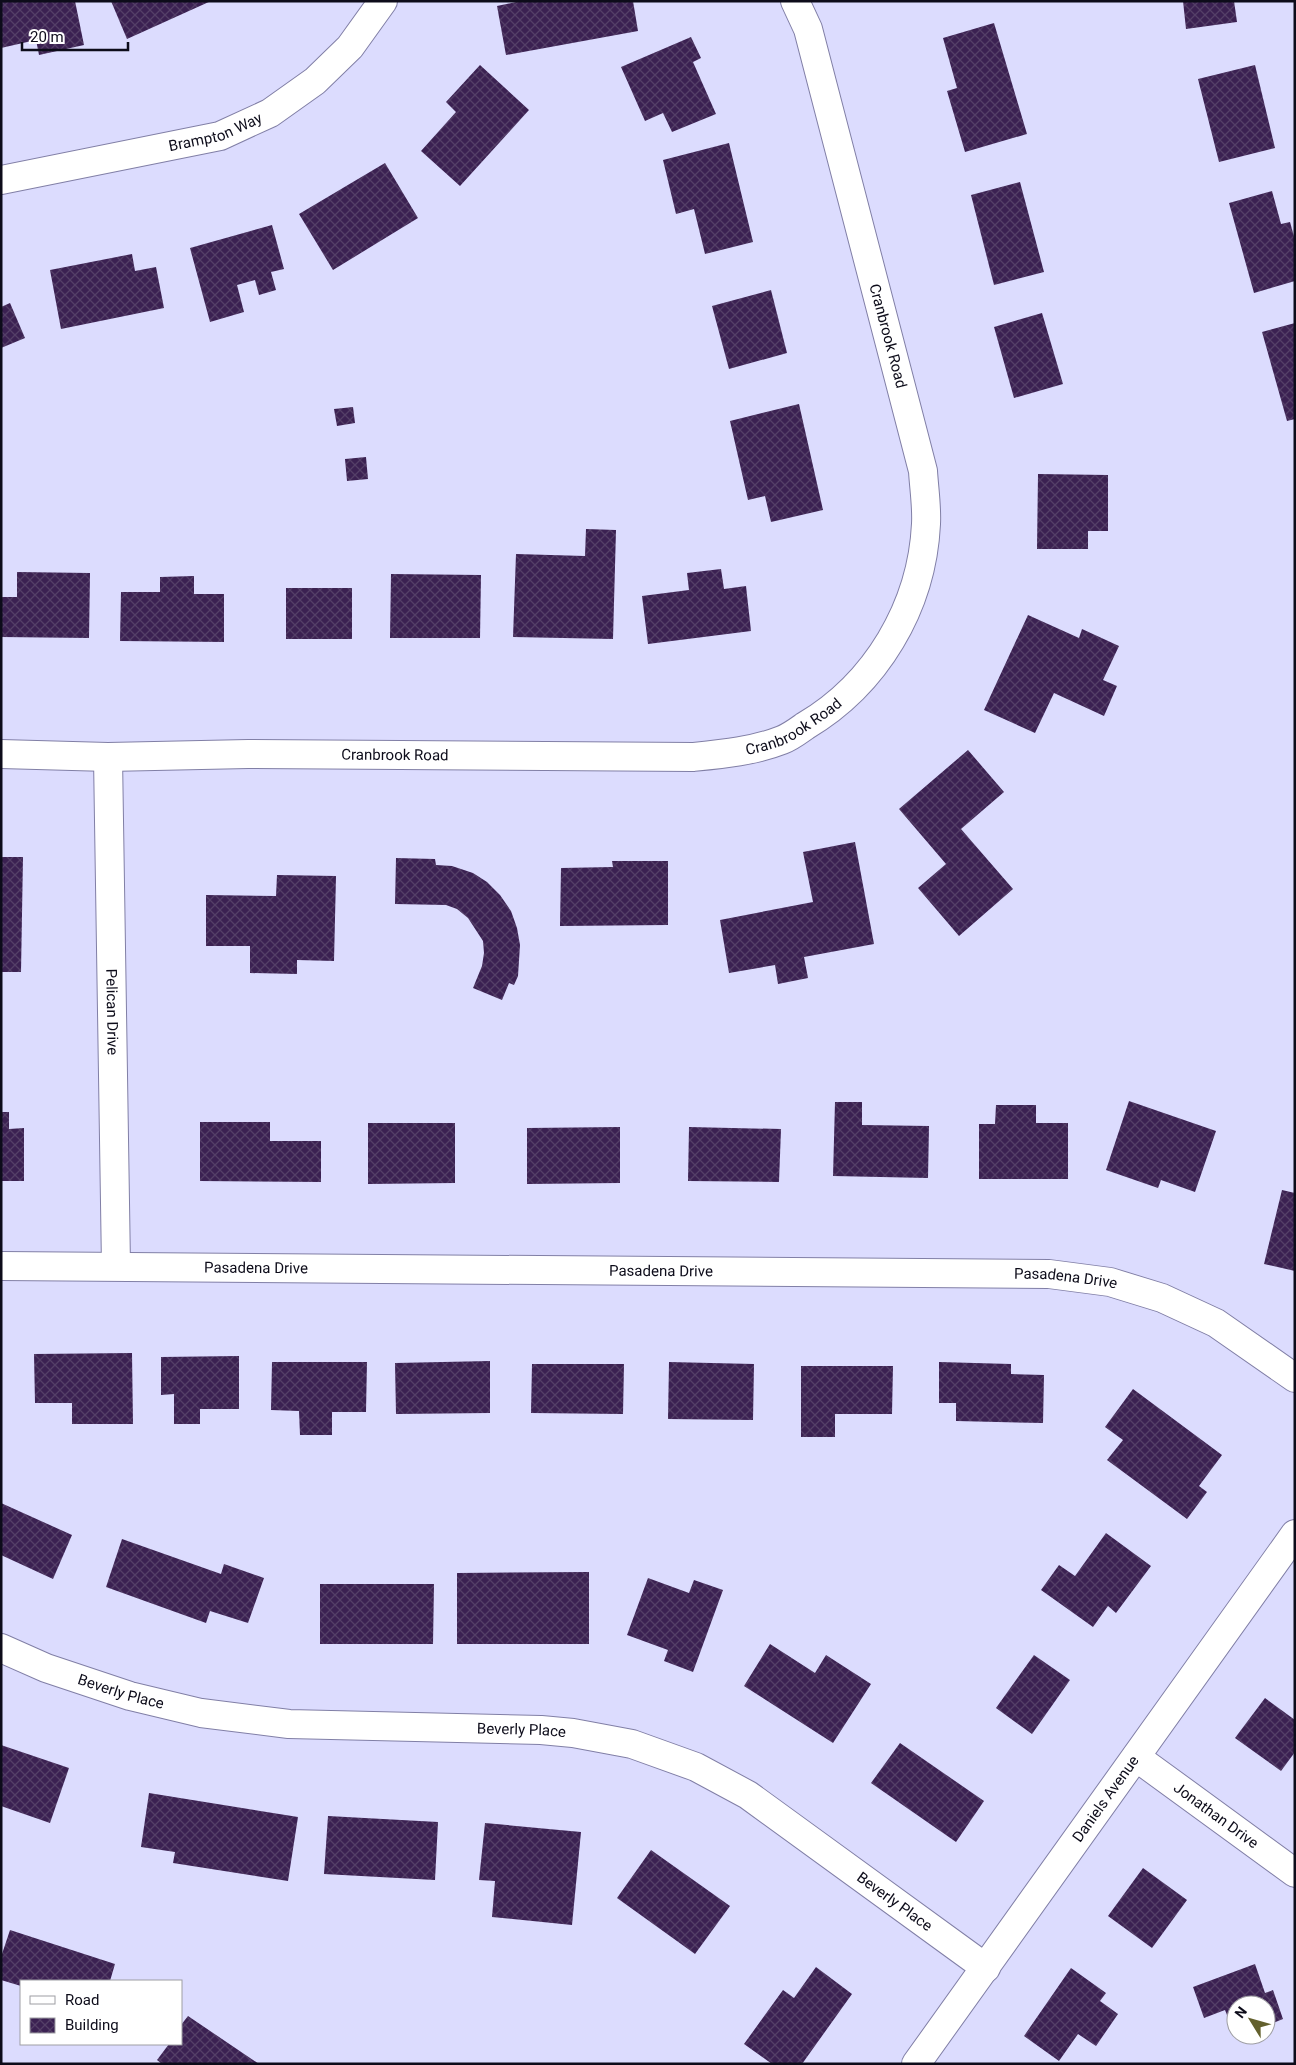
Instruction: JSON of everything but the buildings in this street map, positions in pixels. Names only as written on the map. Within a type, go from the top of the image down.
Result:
[{"type":"street","name":"Brampton Way","points":[[1,180],[220,136],[262,117],[315,81],[350,47],[383,1]]},
{"type":"street","name":"Cranbrook Road","points":[[1,754],[108,757],[248,754],[693,757],[744,751],[783,739],[824,715],[857,687],[884,653],[908,607],[921,562],[926,523],[923,471],[808,29],[795,1]]},
{"type":"street","name":"Pelican Drive","points":[[108,757],[116,1266]]},
{"type":"street","name":"Pasadena Drive","points":[[1,1266],[1049,1274],[1110,1282],[1162,1298],[1216,1323],[1295,1378]]},
{"type":"street","name":"Daniels Avenue","points":[[916,2064],[1295,1534]]},
{"type":"street","name":"Beverly Place","points":[[1,1648],[46,1668],[130,1696],[201,1713],[289,1724],[541,1730],[573,1733],[632,1744],[696,1767],[748,1795],[986,1968]]},
{"type":"street","name":"Jonathan Drive","points":[[1136,1757],[1295,1873]]}]
